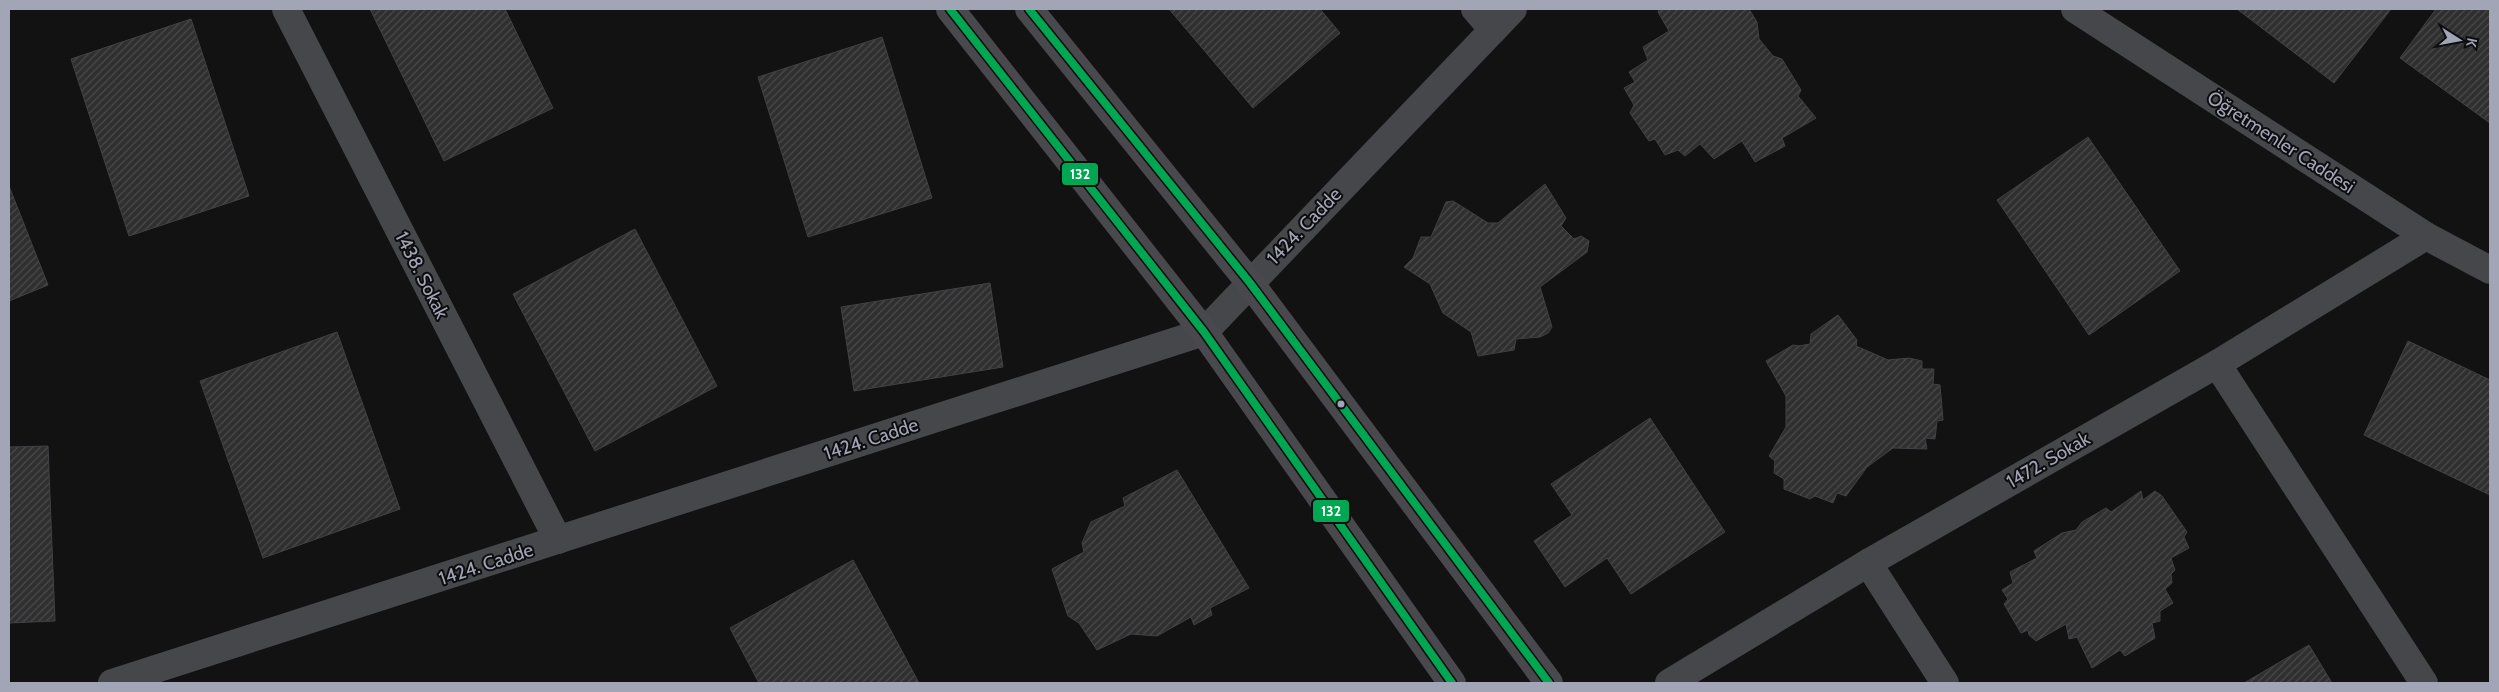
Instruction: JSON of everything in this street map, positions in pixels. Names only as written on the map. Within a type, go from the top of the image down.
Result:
[{"type":"main road","points":[[950,9],[1204,332],[1452,683]]},
{"type":"main road","points":[[1029,9],[1250,282],[1550,683]]},
{"type":"street","name":"1438. Sokak","points":[[286,9],[558,540]]},
{"type":"street","points":[[1475,9],[1493,30]]},
{"type":"street","name":"1424. Cadde","points":[[112,683],[1204,332],[1513,9]]},
{"type":"street","name":"Öğretmenler Caddesi","points":[[2075,9],[2426,236],[2490,270]]},
{"type":"street","name":"1472. Sokak","points":[[1669,683],[1868,563],[2217,364],[2426,236]]},
{"type":"street","points":[[2217,364],[2424,683]]},
{"type":"street","points":[[1868,563],[1945,683]]},
{"type":"building","points":[[370,9],[505,9],[553,108],[444,161]]},
{"type":"building","points":[[1169,9],[1320,9],[1340,33],[1253,108]]},
{"type":"building","points":[[1659,9],[1749,9],[1757,22],[1759,39],[1773,56],[1782,59],[1801,90],[1798,96],[1816,118],[1782,138],[1785,146],[1755,162],[1742,141],[1714,159],[1700,144],[1685,156],[1678,150],[1665,155],[1655,139],[1649,141],[1630,113],[1634,105],[1624,88],[1635,82],[1629,72],[1648,60],[1643,47],[1669,31],[1658,12]]},
{"type":"building","points":[[2237,9],[2391,9],[2334,83]]},
{"type":"building","points":[[2436,9],[2490,9],[2490,123],[2400,58]]},
{"type":"building","points":[[191,19],[249,196],[129,236],[71,59]]},
{"type":"building","points":[[882,37],[932,198],[808,237],[758,77]]},
{"type":"building","points":[[2088,137],[2180,271],[2089,335],[1997,200]]},
{"type":"building","points":[[1545,184],[1566,218],[1561,226],[1574,239],[1581,236],[1589,241],[1587,252],[1540,287],[1552,327],[1548,333],[1540,337],[1516,339],[1514,350],[1478,356],[1471,332],[1443,313],[1430,284],[1404,267],[1413,258],[1421,237],[1431,237],[1446,202],[1453,201],[1488,223],[1498,223]]},
{"type":"building","points":[[9,186],[48,285],[9,301]]},
{"type":"building","points":[[635,229],[717,386],[595,451],[513,294]]},
{"type":"building","points":[[990,283],[1003,367],[854,391],[841,307]]},
{"type":"building","points":[[1838,315],[1857,340],[1856,346],[1888,360],[1909,358],[1922,361],[1922,369],[1934,369],[1933,384],[1940,385],[1943,420],[1937,421],[1935,439],[1925,438],[1927,449],[1893,448],[1867,467],[1846,496],[1837,493],[1833,503],[1815,496],[1810,499],[1784,489],[1784,479],[1774,473],[1775,461],[1769,456],[1786,427],[1786,396],[1766,361],[1793,345],[1810,344],[1811,334]]},
{"type":"building","points":[[337,332],[400,509],[263,558],[200,381]]},
{"type":"building","points":[[2408,341],[2490,380],[2490,495],[2364,435]]},
{"type":"building","points":[[1650,418],[1725,532],[1631,594],[1607,558],[1565,587],[1534,541],[1572,515],[1551,484]]},
{"type":"building","points":[[48,446],[55,621],[9,623],[9,447]]},
{"type":"building","points":[[1177,470],[1249,588],[1210,608],[1212,615],[1194,625],[1191,617],[1157,636],[1131,634],[1097,650],[1079,623],[1068,616],[1052,569],[1084,552],[1082,543],[1091,522],[1125,506],[1123,498]]},
{"type":"building","points":[[2141,491],[2143,500],[2155,491],[2162,496],[2187,532],[2184,537],[2189,548],[2171,558],[2175,570],[2171,574],[2172,583],[2165,589],[2173,603],[2160,611],[2160,621],[2152,623],[2155,638],[2125,656],[2120,650],[2092,668],[2077,637],[2069,639],[2066,624],[2036,641],[2029,635],[2028,630],[2021,633],[2004,604],[2008,599],[2002,590],[2013,583],[2010,572],[2037,558],[2034,551],[2062,533],[2076,530],[2082,522],[2106,508],[2111,512]]},
{"type":"building","points":[[853,560],[919,683],[759,683],[730,628]]},
{"type":"building","points":[[2309,645],[2332,683],[2244,683]]},
{"type":"transit line","name":"132","points":[[950,9],[1204,332],[1452,683]]},
{"type":"transit line","name":"132","points":[[1029,9],[1250,283],[1549,683]]}]
